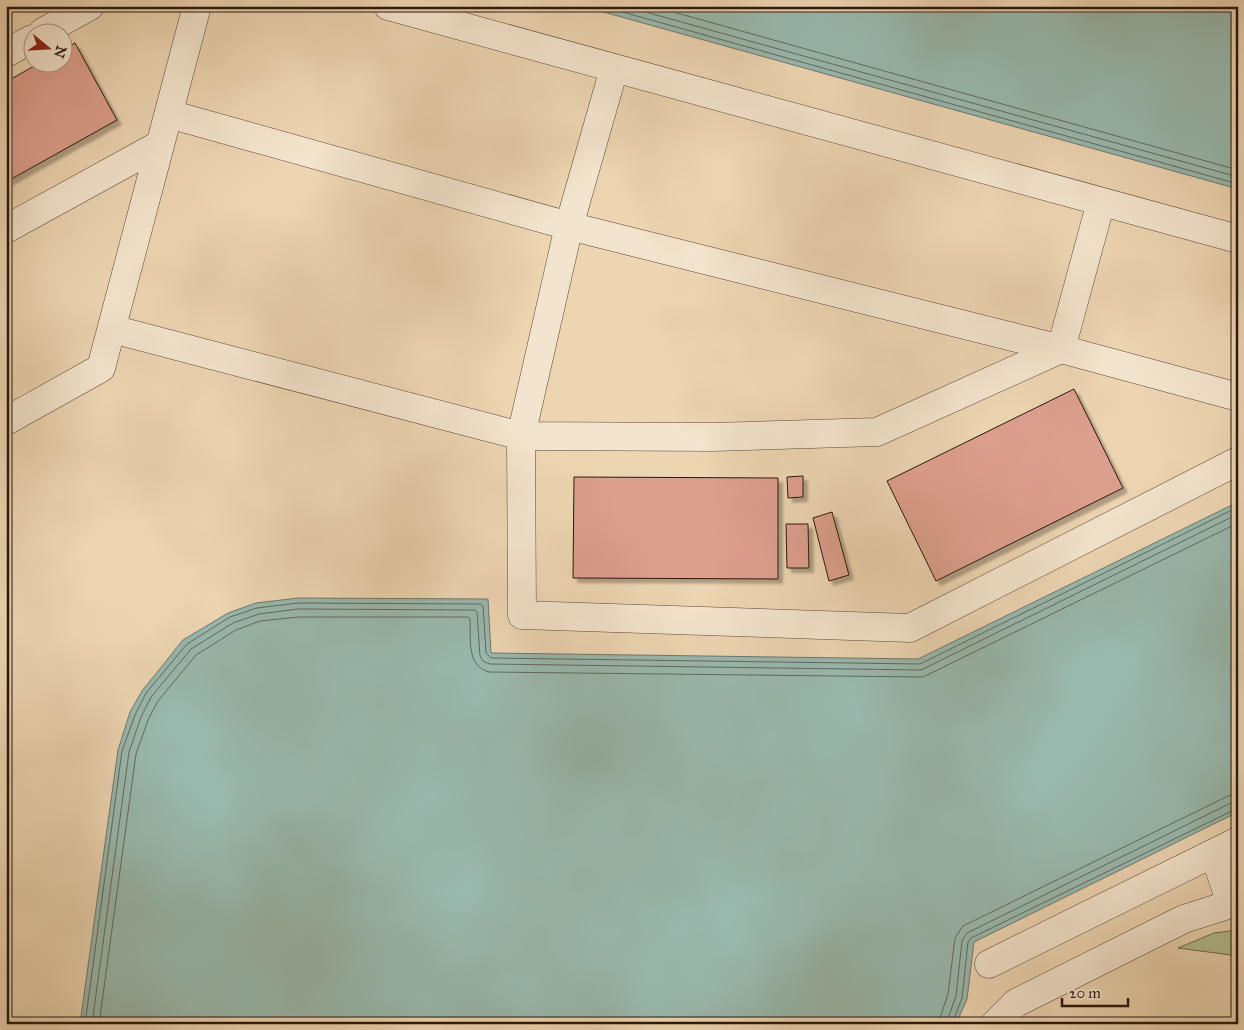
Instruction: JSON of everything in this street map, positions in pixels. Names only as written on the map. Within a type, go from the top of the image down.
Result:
[{"type":"street","points":[[61,22],[90,6]]},
{"type":"street","points":[[6,421],[101,368],[159,145],[198,6]]},
{"type":"street","points":[[388,6],[1238,239]]},
{"type":"street","points":[[6,53],[22,44]]},
{"type":"street","points":[[614,69],[569,226],[521,436],[522,615],[910,628],[1238,461]]},
{"type":"street","points":[[169,114],[569,226],[1061,349],[1238,397]]},
{"type":"street","points":[[6,229],[159,145]]},
{"type":"street","points":[[1061,349],[1101,202]]},
{"type":"street","points":[[112,330],[521,436],[713,437],[877,432],[1061,349]]},
{"type":"street","points":[[989,964],[1238,841]]},
{"type":"street","points":[[995,1024],[1016,1002],[1184,919],[1234,904],[1214,853]]},
{"type":"green space","points":[[1238,930],[1238,956],[1178,948],[1214,933]]},
{"type":"water","points":[[582,6],[1238,6],[1238,189]]},
{"type":"water","points":[[1238,502],[1238,812],[974,942],[967,999],[956,1024],[80,1024],[118,750],[130,712],[142,691],[183,640],[228,613],[256,603],[298,598],[488,599],[491,653],[918,659]]},
{"type":"building","points":[[75,43],[117,120],[6,182],[6,82],[24,72],[72,72],[72,45]]},
{"type":"building","points":[[1074,389],[1123,488],[936,581],[887,481]]},
{"type":"building","points":[[803,476],[803,497],[788,498],[787,477]]},
{"type":"building","points":[[574,477],[778,478],[778,579],[573,578]]},
{"type":"building","points":[[832,512],[849,575],[829,581],[813,518]]},
{"type":"building","points":[[786,524],[808,524],[809,568],[787,568]]}]
